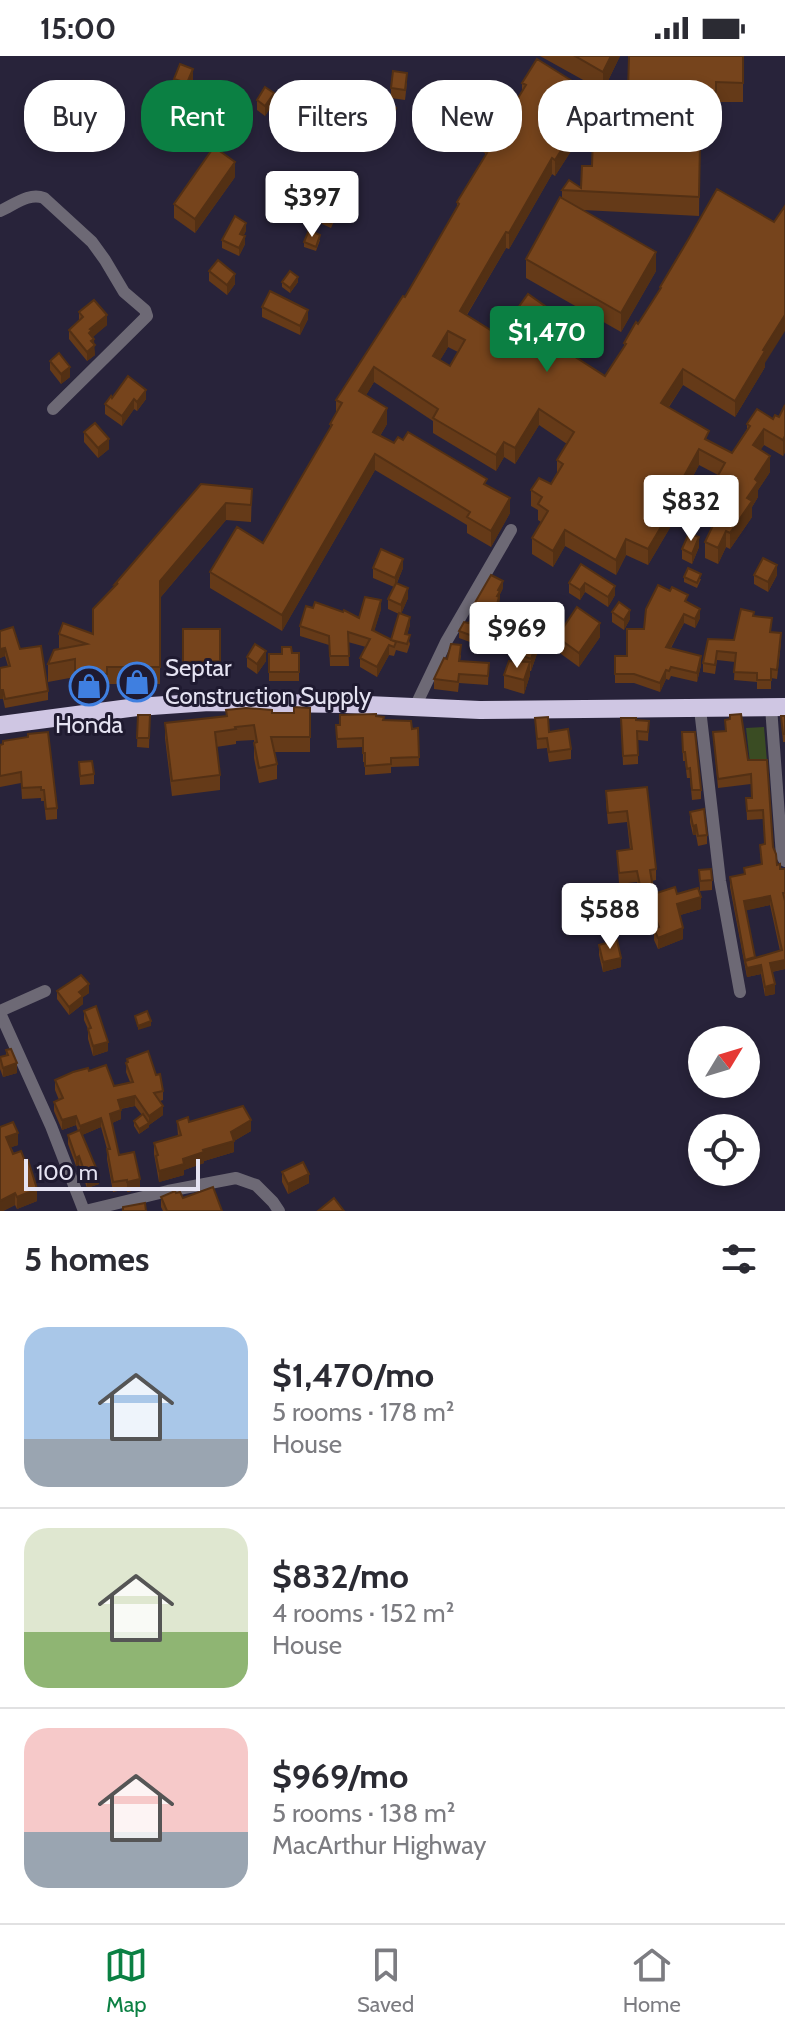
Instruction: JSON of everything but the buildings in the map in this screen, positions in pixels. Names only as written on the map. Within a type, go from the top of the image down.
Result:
[{"type":"highway","points":[[0,725],[174,704],[261,702],[480,710],[778,707]]},
{"type":"street","points":[[0,211],[31,196],[44,198],[92,242],[124,292],[145,310],[147,316],[53,409]]},
{"type":"street","points":[[415,707],[446,642],[511,530]]},
{"type":"street","points":[[778,707],[782,856],[785,861]]},
{"type":"street","points":[[700,709],[720,881],[740,992]]},
{"type":"street","points":[[45,991],[0,1012],[85,1211],[236,1178],[256,1185],[279,1211]]},
{"type":"green space","points":[[764,727],[767,762],[750,763],[746,728]]},
{"type":"place","name":"Septar Construction Supply","points":[[137,682]]},
{"type":"place","name":"Honda","points":[[89,686]]}]
